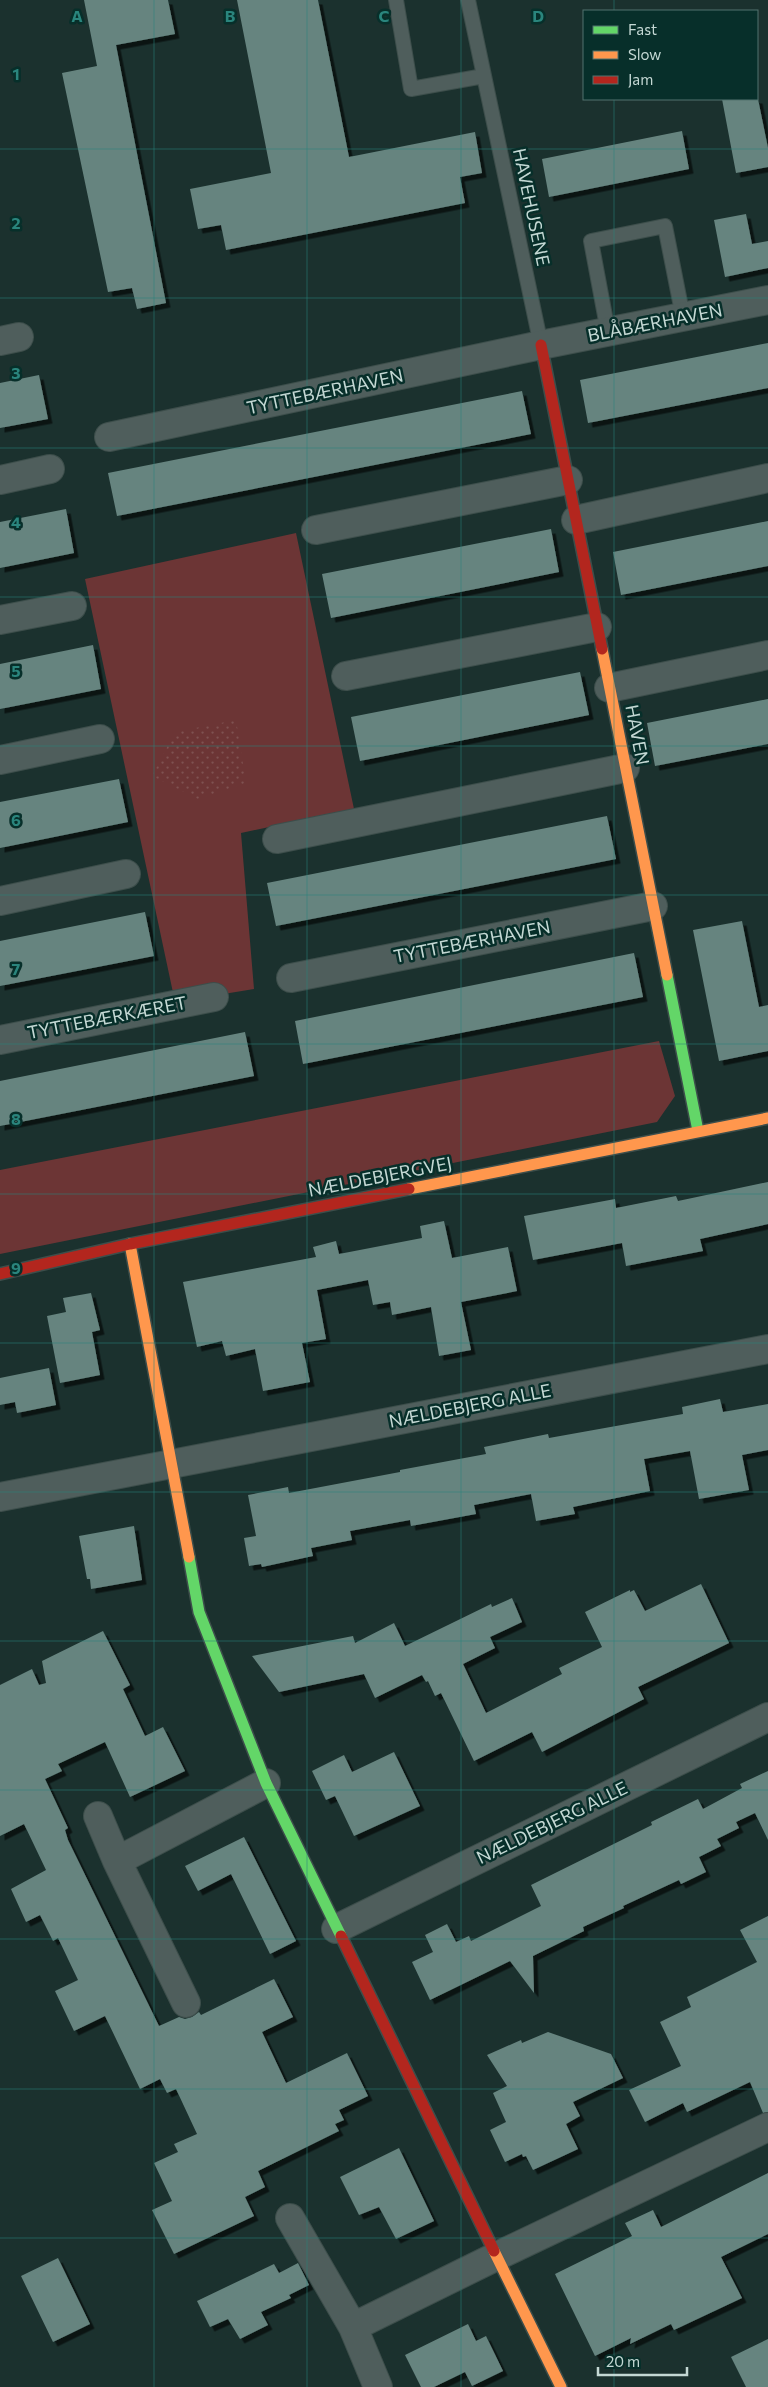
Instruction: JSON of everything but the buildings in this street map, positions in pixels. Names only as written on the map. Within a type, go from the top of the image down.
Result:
[{"type":"street","name":"BLÅBÆRHAVEN","points":[[541,346],[768,300]]},
{"type":"street","name":"TYTTEBÆRHAVEN","points":[[109,437],[541,346]]},
{"type":"street","name":"HAVEN","points":[[541,346],[698,1132]]},
{"type":"street","points":[[0,480],[50,469]]},
{"type":"street","points":[[576,520],[768,478]]},
{"type":"street","points":[[316,530],[568,480]]},
{"type":"street","points":[[0,620],[72,606]]},
{"type":"street","points":[[346,676],[597,627]]},
{"type":"street","points":[[609,688],[768,655]]},
{"type":"street","points":[[0,760],[100,739]]},
{"type":"street","points":[[277,838],[625,768]]},
{"type":"street","points":[[0,901],[126,874]]},
{"type":"street","name":"TYTTEBÆRHAVEN","points":[[291,978],[653,906]]},
{"type":"street","name":"TYTTEBÆRKÆRET","points":[[0,1040],[214,997]]},
{"type":"street","name":"NÆLDEBJERGVEJ","points":[[0,1274],[130,1244],[768,1118]]},
{"type":"street","points":[[130,1244],[200,1612],[234,1704],[266,1782],[336,1929],[561,2387]]},
{"type":"street","name":"NÆLDEBJERG ALLE","points":[[0,1497],[768,1349]]},
{"type":"street","name":"NÆLDEBJERG ALLE","points":[[336,1929],[768,1717]]},
{"type":"street","points":[[117,1861],[266,1782]]},
{"type":"street","points":[[98,1816],[117,1861],[186,2003]]},
{"type":"street","points":[[353,2327],[768,2127]]},
{"type":"street","points":[[290,2218],[353,2327],[378,2387]]},
{"type":"lane","points":[[396,0],[411,89],[484,76]]},
{"type":"lane","name":"HAVEHUSENE","points":[[468,0],[541,346]]},
{"type":"lane","points":[[608,332],[591,240],[665,226],[683,317]]},
{"type":"shaded area","points":[[296,533],[354,809],[241,833],[254,989],[175,1002],[85,579]]},
{"type":"shaded area","points":[[236,720],[246,783],[198,799],[152,776],[175,732]]},
{"type":"shaded area","points":[[659,1041],[675,1096],[657,1122],[0,1254],[0,1170]]},
{"type":"traffic: fast","points":[[667,975],[698,1131]]},
{"type":"traffic: fast","points":[[189,1557],[199,1612],[266,1783],[341,1936]]},
{"type":"traffic: slow","points":[[602,649],[667,975]]},
{"type":"traffic: slow","points":[[409,1189],[768,1118]]},
{"type":"traffic: slow","points":[[130,1244],[189,1557]]},
{"type":"traffic: slow","points":[[494,2251],[561,2387]]},
{"type":"traffic: jam","points":[[541,345],[602,649]]},
{"type":"traffic: jam","points":[[0,1274],[130,1244],[409,1189]]},
{"type":"traffic: jam","points":[[341,1936],[494,2251]]}]
